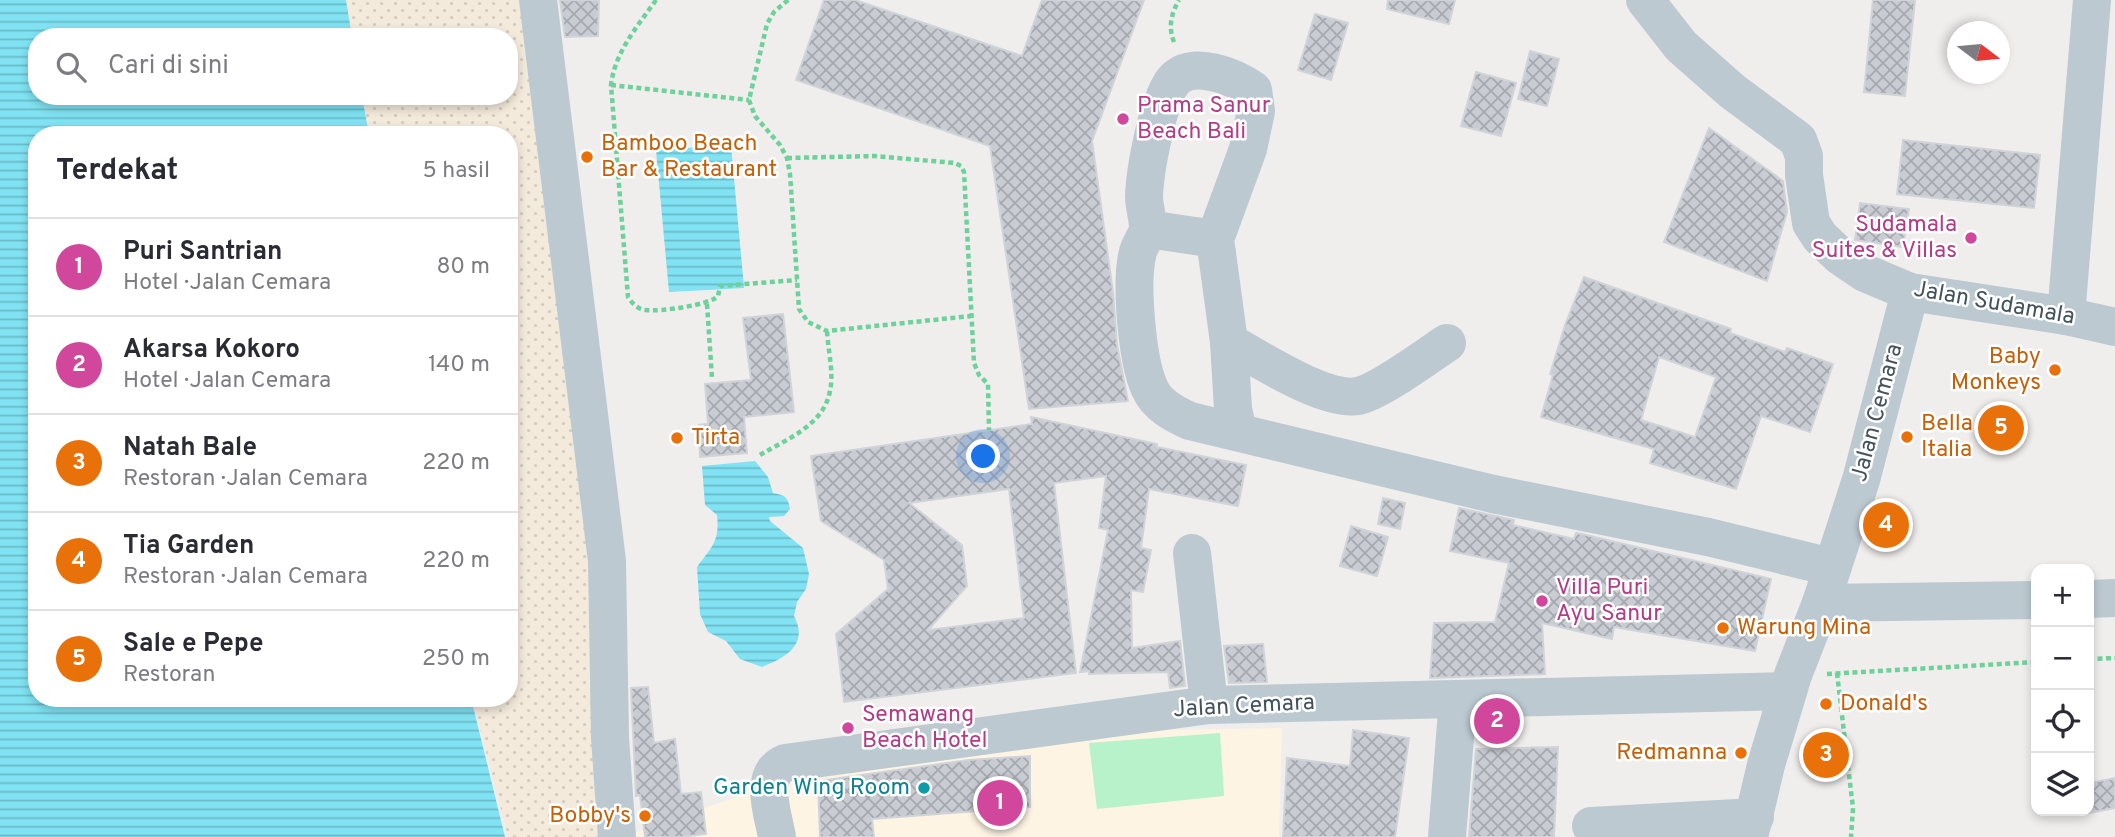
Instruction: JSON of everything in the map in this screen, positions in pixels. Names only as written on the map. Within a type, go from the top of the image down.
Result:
[{"type":"street","points":[[538,0],[607,561],[610,738],[617,837]]},
{"type":"street","name":"Jalan Sudamala","points":[[1645,0],[1681,46],[1732,91],[1798,140],[1804,156],[1811,223],[1820,237],[1840,256],[1865,272],[1910,292],[2066,316],[2115,327]]},
{"type":"street","points":[[2066,316],[2092,0]]},
{"type":"street","points":[[1238,432],[1233,410],[1229,342],[1214,239],[1248,149],[1256,111],[1253,90],[1238,79],[1213,72],[1188,71],[1174,79],[1152,136],[1144,200],[1148,229],[1138,252],[1135,272],[1138,342],[1150,390],[1172,414],[1190,421],[1493,494],[1708,537],[1831,567]]},
{"type":"street","points":[[1148,229],[1214,239]]},
{"type":"street","name":"Jalan Cemara","points":[[1752,827],[1766,765],[1791,683],[1821,603],[1861,480],[1910,292]]},
{"type":"street","points":[[1229,342],[1303,382],[1331,393],[1356,396],[1371,391],[1447,344]]},
{"type":"street","points":[[1192,553],[1209,705]]},
{"type":"street","points":[[2094,599],[2115,598]]},
{"type":"street","points":[[1821,603],[2031,600]]},
{"type":"street","name":"Jalan Cemara","points":[[777,837],[769,796],[771,775],[775,767],[785,763],[1209,705],[1458,699],[1791,683]]},
{"type":"street","points":[[1447,837],[1458,699]]},
{"type":"street","points":[[1591,826],[1752,827]]},
{"type":"path","points":[[656,0],[613,67],[611,85],[628,297],[644,311],[707,304],[718,296],[720,286],[797,280]]},
{"type":"path","points":[[788,0],[774,12],[767,23],[749,100],[755,116],[777,140],[787,158],[799,309],[808,322],[827,331],[971,316]]},
{"type":"path","points":[[1180,0],[1173,11],[1170,30],[1188,71]]},
{"type":"path","points":[[611,85],[749,100]]},
{"type":"path","points":[[787,158],[875,156],[956,163],[961,166],[964,172],[974,363],[979,375],[988,384],[989,430]]},
{"type":"path","points":[[707,304],[712,378]]},
{"type":"path","points":[[760,455],[812,424],[821,413],[831,389],[827,331]]},
{"type":"path","points":[[2094,659],[2115,658]]},
{"type":"path","points":[[1791,683],[1837,673],[2031,662]]},
{"type":"path","points":[[1837,673],[1853,807],[1852,837]]},
{"type":"shaded area","points":[[1282,728],[1279,837],[623,837],[915,734]]},
{"type":"sand","points":[[345,0],[538,0],[607,561],[604,837],[508,837],[474,707],[518,707],[518,126],[367,126],[363,105],[518,105],[518,28],[350,28]]},
{"type":"green space","points":[[1220,733],[1224,796],[1097,809],[1089,743]]},
{"type":"water","points":[[0,0],[346,0],[351,28],[28,28],[28,105],[364,105],[367,126],[28,126],[28,707],[473,707],[505,837],[0,837]]},
{"type":"water","points":[[731,145],[744,288],[669,292],[656,150]]},
{"type":"water","points":[[755,461],[768,477],[773,493],[787,499],[790,509],[784,516],[769,517],[770,521],[803,548],[809,574],[806,589],[797,602],[794,616],[798,626],[797,642],[787,654],[762,667],[740,659],[726,641],[708,632],[700,614],[697,567],[714,543],[718,524],[717,515],[705,505],[702,466]]},
{"type":"building","points":[[560,0],[599,0],[598,36],[565,37]]},
{"type":"building","points":[[824,0],[855,0],[1022,56],[1042,0],[1144,0],[1092,141],[1113,292],[1117,345],[1128,401],[1029,409],[990,146],[796,80]]},
{"type":"building","points":[[1388,0],[1455,0],[1449,24],[1387,9]]},
{"type":"building","points":[[1873,0],[1915,0],[1905,96],[1864,92]]},
{"type":"building","points":[[1315,14],[1348,23],[1331,80],[1298,70]]},
{"type":"building","points":[[1530,51],[1559,59],[1547,106],[1518,99]]},
{"type":"building","points":[[1476,72],[1516,83],[1501,136],[1461,126]]},
{"type":"building","points":[[1709,128],[1783,181],[1787,212],[1767,281],[1664,242]]},
{"type":"building","points":[[1903,140],[2040,155],[2034,208],[1897,194]]},
{"type":"building","points":[[1860,203],[1909,209],[1903,247],[1855,240]]},
{"type":"building","points":[[1584,277],[1731,329],[1730,333],[1785,352],[1787,348],[1833,364],[1810,432],[1761,416],[1736,489],[1650,463],[1654,449],[1541,417],[1553,375],[1550,374]],"holes":[[[1659,357],[1716,377],[1695,437],[1641,420]]]},
{"type":"building","points":[[783,314],[794,412],[744,417],[747,453],[700,457],[699,425],[708,424],[705,384],[751,380],[743,318]]},
{"type":"building","points":[[1031,417],[1246,465],[1238,506],[1149,489],[1141,548],[1151,550],[1143,592],[1131,590],[1132,648],[1180,641],[1185,686],[1170,688],[1168,672],[1080,672],[1108,530],[1099,528],[1106,476],[1054,483],[1076,673],[844,702],[836,634],[888,589],[884,560],[821,521],[811,456],[1032,424]],"holes":[[[1009,489],[1024,618],[928,630],[967,586],[962,545],[909,503]]]},
{"type":"building","points":[[1383,498],[1405,503],[1400,529],[1378,524]]},
{"type":"building","points":[[1459,508],[1514,520],[1513,525],[1574,539],[1576,533],[1582,534],[1771,579],[1755,651],[1614,627],[1612,639],[1542,623],[1545,674],[1430,678],[1434,623],[1495,622],[1509,563],[1450,551]]},
{"type":"building","points":[[1351,526],[1388,537],[1377,576],[1340,566]]},
{"type":"building","points":[[1263,644],[1267,682],[1229,683],[1224,646]]},
{"type":"building","points":[[648,687],[654,743],[675,739],[681,794],[701,792],[706,834],[645,837],[640,795],[636,796],[631,688]]},
{"type":"building","points":[[1353,730],[1409,738],[1395,837],[1283,837],[1287,758],[1350,766]]},
{"type":"building","points":[[1558,747],[1554,837],[1469,837],[1476,749]]},
{"type":"building","name":"Garden Wing Room","points":[[1030,756],[1030,807],[872,819],[874,837],[820,837],[818,781],[968,760]]},
{"type":"building","points":[[2115,778],[2115,808],[2094,812],[2094,782]]},
{"type":"place","name":"Prama Sanur Beach Bali","points":[[1123,119]]},
{"type":"place","name":"Bamboo Beach Bar & Restaurant","points":[[587,157]]},
{"type":"place","name":"Sudamala Suites & Villas","points":[[1971,238]]},
{"type":"place","name":"Baby Monkeys","points":[[2055,370]]},
{"type":"place","name":"Sale e Pepe","points":[[2001,428]]},
{"type":"place","name":"Bella Italia","points":[[1907,437]]},
{"type":"place","name":"Tirta","points":[[677,438]]},
{"type":"place","name":"Tia Garden","points":[[1886,525]]},
{"type":"place","name":"Villa Puri Ayu Sanur","points":[[1542,601]]},
{"type":"place","name":"Warung Mina","points":[[1723,628]]},
{"type":"place","name":"Donald's","points":[[1826,704]]},
{"type":"place","name":"Akarsa Kokoro","points":[[1497,721]]},
{"type":"place","name":"Semawang Beach Hotel","points":[[848,728]]},
{"type":"place","name":"Redmanna","points":[[1741,753]]},
{"type":"place","name":"Natah Bale","points":[[1826,755]]},
{"type":"place","name":"Garden Wing Room","points":[[924,788]]},
{"type":"place","name":"Puri Santrian","points":[[1000,803]]},
{"type":"place","name":"Bobby's","points":[[645,816]]}]
